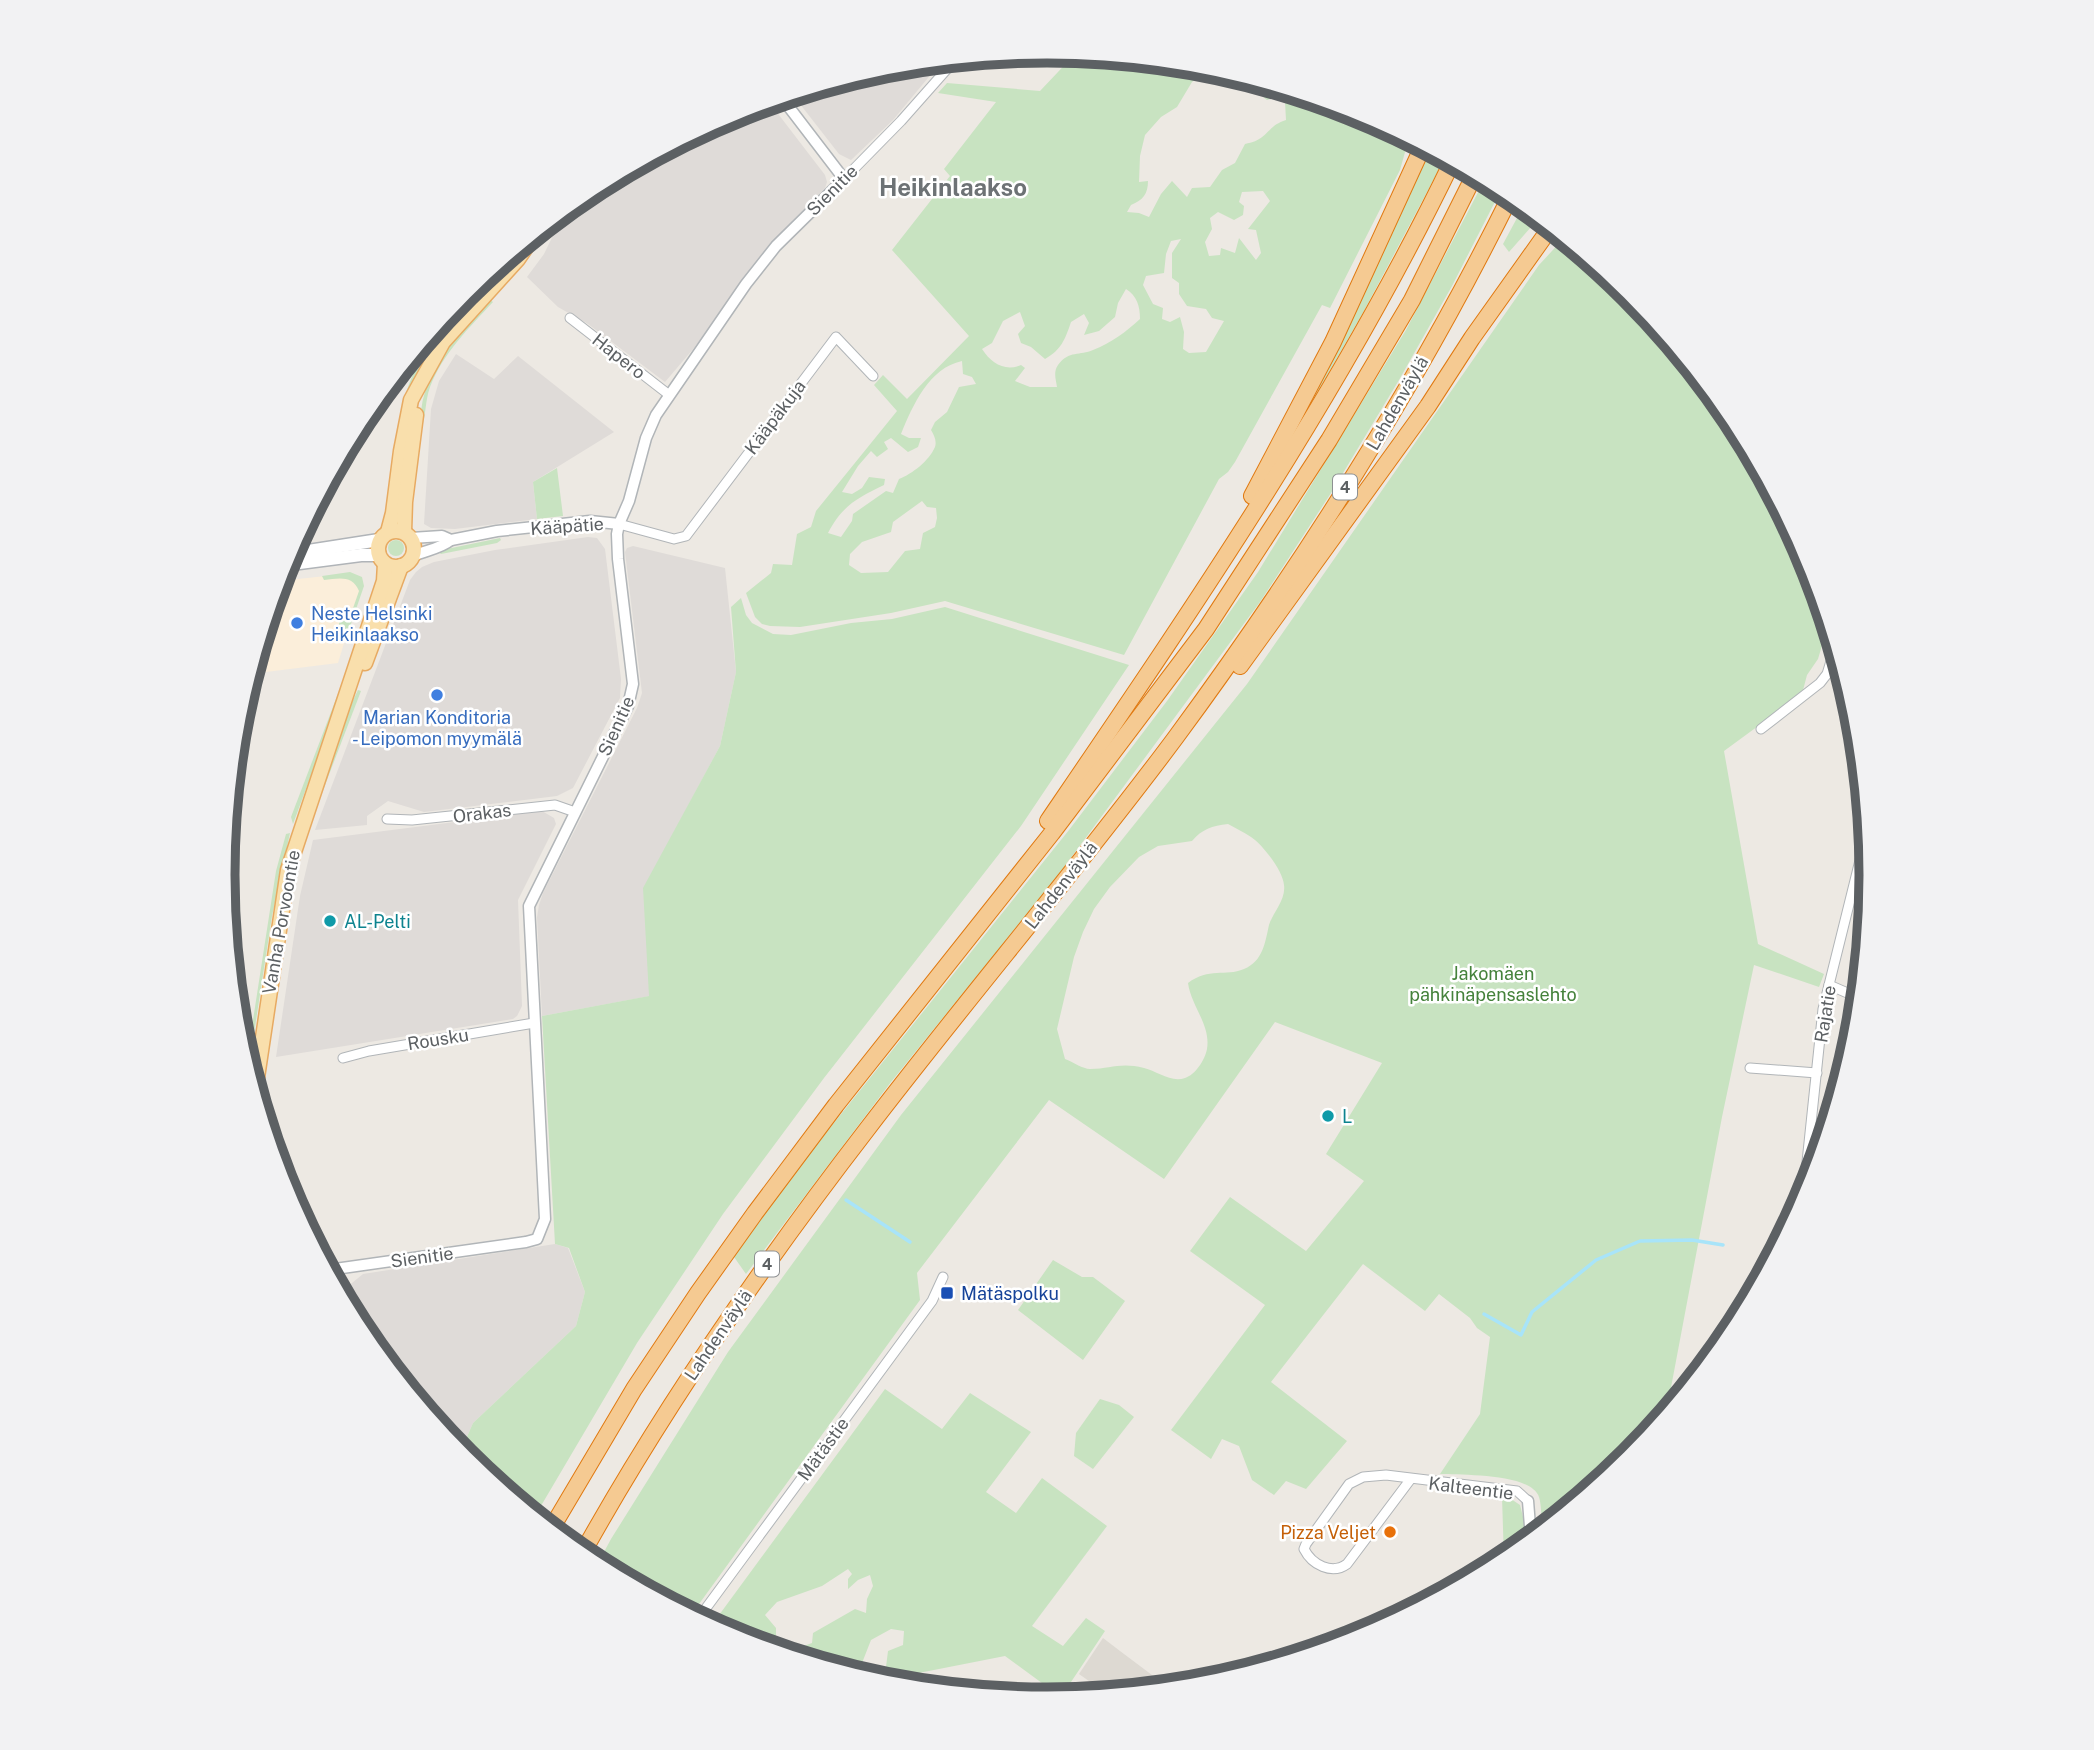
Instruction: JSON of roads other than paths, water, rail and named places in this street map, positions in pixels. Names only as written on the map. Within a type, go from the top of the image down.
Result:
[{"type":"highway","points":[[1188,615],[1333,342],[1419,154]]},
{"type":"highway","points":[[1011,883],[1045,826],[1188,615],[1308,425],[1368,323],[1448,169]]},
{"type":"highway","name":"4","points":[[556,1521],[634,1389],[698,1293],[836,1105],[1104,764],[1213,618],[1329,439],[1405,312],[1470,183]]},
{"type":"highway","name":"Lahdenväylä","points":[[588,1544],[667,1410],[794,1225],[1175,738],[1239,649],[1367,455],[1447,317],[1506,205]]},
{"type":"highway","points":[[1175,738],[1241,665],[1546,235]]},
{"type":"main road","points":[[382,560],[384,536],[393,513],[411,400],[443,342],[514,263]]},
{"type":"main road","points":[[297,563],[361,555],[382,560],[391,567],[408,563],[413,556],[405,502],[418,402],[417,390]]},
{"type":"main road","points":[[303,551],[384,536],[397,530],[408,535]]},
{"type":"main road","name":"Vanha Porvoontie","points":[[259,1066],[288,870],[384,582],[382,560]]},
{"type":"main road","name":"Vanha Porvoontie","points":[[339,718],[350,700],[385,615],[401,566]]},
{"type":"street","name":"Sienitie","points":[[337,1268],[537,1239],[545,1219],[529,906],[628,706],[633,684],[618,559],[619,524],[629,501],[646,438],[668,394],[776,246],[901,121],[947,69]]},
{"type":"street","points":[[788,105],[844,179]]},
{"type":"street","name":"Hapero","points":[[570,318],[668,394]]},
{"type":"street","name":"Kääpäkuja","points":[[681,538],[689,532],[836,337],[873,376]]},
{"type":"street","name":"Kääpätie","points":[[413,556],[444,546],[451,540],[497,531],[590,521],[619,524],[656,536],[681,538]]},
{"type":"street","name":"Kääpätie","points":[[408,535],[442,536],[451,540]]},
{"type":"street","points":[[1761,729],[1807,695],[1827,674],[1830,663]]},
{"type":"street","name":"Orakas","points":[[387,819],[423,819],[555,804],[575,812]]},
{"type":"street","name":"Rajatie","points":[[1808,1158],[1822,1021],[1859,866]]},
{"type":"street","points":[[1829,985],[1850,994]]},
{"type":"street","name":"Rousku","points":[[343,1058],[369,1051],[534,1023]]},
{"type":"street","points":[[1750,1068],[1817,1073]]},
{"type":"street","name":"Mätästie","points":[[704,1610],[932,1301],[943,1277]]},
{"type":"street","name":"Kalteentie","points":[[1410,1480],[1347,1564],[1333,1571],[1306,1554],[1306,1544],[1349,1484],[1363,1477],[1377,1475],[1517,1491],[1528,1501]]},
{"type":"street","points":[[1528,1501],[1530,1527]]},
{"type":"waterway","points":[[846,1200],[910,1242]]},
{"type":"waterway","points":[[1484,1314],[1521,1335],[1532,1312],[1596,1260],[1640,1241],[1692,1240],[1723,1245]]},
{"type":"place","name":"Neste Helsinki Heikinlaakso","points":[[297,623]]},
{"type":"place","name":"Marian Konditoria - Leipomon myymälä","points":[[437,695]]},
{"type":"place","name":"AL-Pelti","points":[[330,921]]},
{"type":"place","name":"L","points":[[1328,1116]]},
{"type":"place","name":"Mätäspolku","points":[[947,1293]]},
{"type":"place","name":"Pizza Veljet","points":[[1390,1532]]},
{"type":"district","name":"Heikinlaakso","points":[[953,187]]},
{"type":"park label","name":"Jakomäen pähkinäpensaslehto","points":[[1493,983]]}]
